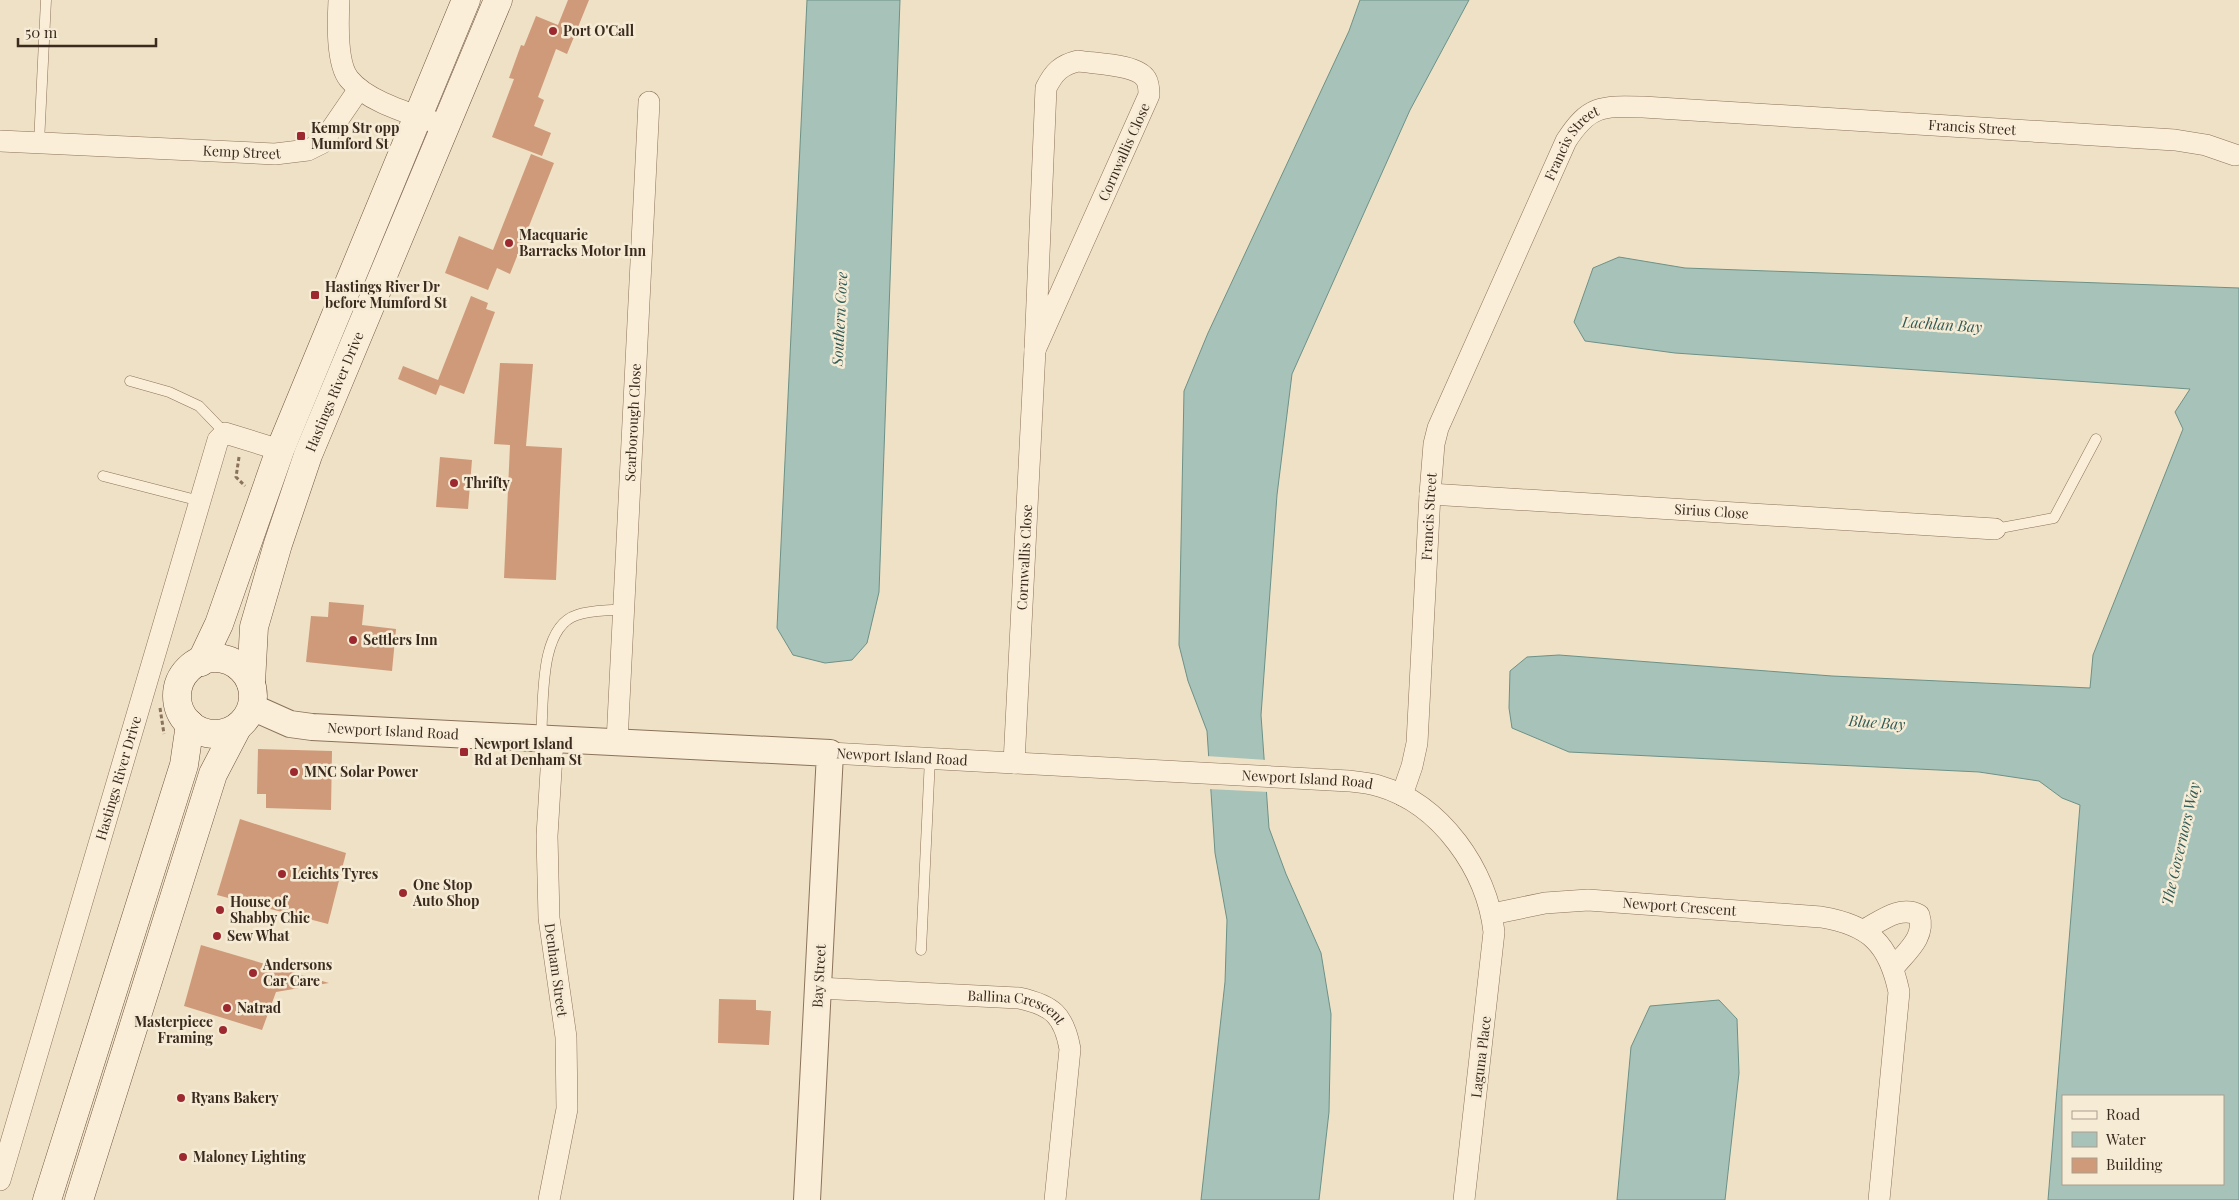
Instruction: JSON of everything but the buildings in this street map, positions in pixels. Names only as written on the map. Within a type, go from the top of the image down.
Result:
[{"type":"main road","name":"Hastings River Drive","points":[[200,662],[219,624],[280,450],[466,0]]},
{"type":"main road","name":"Hastings River Drive","points":[[79,1200],[213,774],[246,706],[254,627],[300,479],[498,0]]},
{"type":"main road","points":[[212,659],[224,660],[236,664],[245,673],[246,706],[225,733],[213,734],[200,731],[190,724],[182,714],[178,702],[178,689],[182,678],[190,668],[200,662],[212,659]]},
{"type":"main road","points":[[47,1200],[184,765],[190,724]]},
{"type":"street","points":[[339,0],[338,17],[343,63],[348,78],[359,89],[370,96],[445,126]]},
{"type":"street","name":"Cornwallis Close","points":[[1014,763],[1046,88],[1053,74],[1064,64],[1078,61],[1127,68],[1140,72],[1148,81],[1149,95],[1145,108],[1035,350]]},
{"type":"street","name":"Kemp Street","points":[[0,141],[275,154],[308,150],[322,143],[359,89]]},
{"type":"street","name":"Scarborough Close","points":[[617,742],[649,102]]},
{"type":"street","name":"Francis Street","points":[[1402,795],[1412,766],[1417,743],[1434,444],[1443,412],[1566,141],[1578,122],[1597,109],[1643,107],[2175,140],[2206,145],[2235,155]]},
{"type":"street","points":[[225,433],[280,450]]},
{"type":"street","name":"Hastings River Drive","points":[[0,1180],[218,440],[225,433]]},
{"type":"street","name":"Sirius Close","points":[[1430,494],[1995,529]]},
{"type":"street","name":"Newport Island Road","points":[[246,706],[290,724],[312,726],[1275,776],[1368,784],[1402,795],[1431,816],[1451,835],[1465,853],[1484,888],[1492,914]]},
{"type":"street","name":"Denham Street","points":[[547,738],[548,918],[566,1038],[567,1109],[549,1200]]},
{"type":"street","name":"Bay Street","points":[[807,1200],[830,753]]},
{"type":"street","name":"Newport Crescent","points":[[1492,914],[1545,903],[1588,900],[1821,917],[1843,921],[1864,930],[1882,946],[1894,966],[1899,992],[1879,1200]]},
{"type":"street","points":[[1864,930],[1898,912],[1910,910],[1919,915],[1922,925],[1919,936],[1894,966]]},
{"type":"street","name":"Laguna Place","points":[[1464,1200],[1493,951],[1492,914]]},
{"type":"street","name":"Ballina Crescent","points":[[818,988],[1019,998],[1047,1006],[1056,1014],[1068,1036],[1070,1058],[1055,1200]]},
{"type":"lane","points":[[40,143],[46,0]]},
{"type":"lane","points":[[130,381],[168,392],[199,406],[225,433]]},
{"type":"lane","points":[[1995,529],[2054,518],[2096,439]]},
{"type":"lane","points":[[103,476],[200,501]]},
{"type":"lane","points":[[547,738],[548,654],[554,633],[577,615],[623,609]]},
{"type":"lane","points":[[921,950],[930,758]]},
{"type":"path","points":[[242,450],[236,468],[236,477],[239,482],[250,488]]},
{"type":"water","name":"Southern Cove","points":[[807,0],[900,0],[879,592],[867,643],[852,660],[825,663],[793,655],[777,628]]},
{"type":"water","points":[[1360,0],[1469,0],[1410,110],[1292,374],[1277,495],[1261,715],[1269,828],[1286,874],[1321,953],[1331,1014],[1329,1112],[1319,1200],[1201,1200],[1225,982],[1227,920],[1215,853],[1207,731],[1188,681],[1179,645],[1184,391],[1208,333],[1349,31]]},
{"type":"water","points":[[1619,257],[1685,268],[2239,288],[2239,1200],[2048,1200],[2080,805],[2062,798],[2039,781],[1979,772],[1569,752],[1512,728],[1509,708],[1510,671],[1527,657],[1559,655],[1832,676],[2090,688],[2093,655],[2183,429],[2175,412],[2190,389],[1675,353],[1585,341],[1574,322],[1593,268]]},
{"type":"water","points":[[1719,1000],[1737,1019],[1739,1073],[1725,1200],[1617,1200],[1631,1047],[1650,1006]]},
{"type":"pier","points":[[1206,756],[1267,760],[1269,792],[1208,789]]},
{"type":"place","name":"Port O'Call","points":[[553,31]]},
{"type":"place","name":"Kemp Str opp Mumford St","points":[[301,136]]},
{"type":"place","name":"Macquarie Barracks Motor Inn","points":[[509,243]]},
{"type":"place","name":"Hastings River Dr before Mumford St","points":[[315,295]]},
{"type":"place","name":"Thrifty","points":[[454,483]]},
{"type":"place","name":"Settlers Inn","points":[[353,640]]},
{"type":"place","name":"Newport Island Rd at Denham St","points":[[464,752]]},
{"type":"place","name":"MNC Solar Power","points":[[294,772]]},
{"type":"place","name":"Leichts Tyres","points":[[282,874]]},
{"type":"place","name":"One Stop Auto Shop","points":[[403,893]]},
{"type":"place","name":"House of Shabby Chic","points":[[220,910]]},
{"type":"place","name":"Sew What","points":[[217,936]]},
{"type":"place","name":"Andersons Car Care","points":[[253,973]]},
{"type":"place","name":"Natrad","points":[[227,1008]]},
{"type":"place","name":"Masterpiece Framing","points":[[223,1030]]},
{"type":"place","name":"Ryans Bakery","points":[[181,1098]]},
{"type":"place","name":"Maloney Lighting","points":[[183,1157]]},
{"type":"water label","name":"Lachlan Bay","points":[[1942,325]]},
{"type":"water label","name":"Blue Bay","points":[[1877,723]]},
{"type":"water label","name":"The Governors Way","points":[[2181,844]]}]
